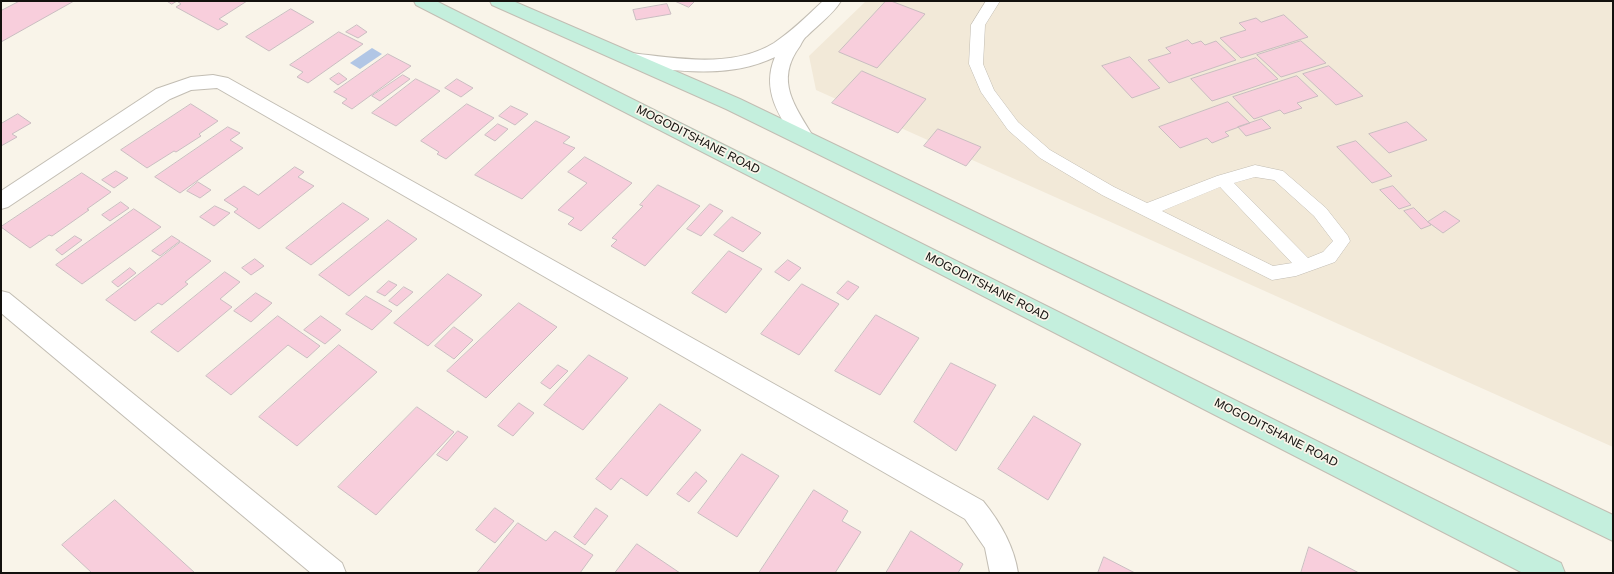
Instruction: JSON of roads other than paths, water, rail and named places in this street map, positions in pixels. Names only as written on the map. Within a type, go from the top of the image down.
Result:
[{"type":"main road","name":"MOGODITSHANE ROAD","points":[[422,1],[1551,573]]},
{"type":"main road","points":[[498,1],[733,104],[1613,528]]},
{"type":"street","points":[[630,59],[698,67],[728,66],[757,59],[776,49],[799,33],[833,1]]},
{"type":"street","points":[[799,33],[783,57],[778,75],[781,97],[786,109],[804,138]]},
{"type":"street","points":[[1,201],[163,94],[178,87],[195,82],[221,82],[974,510],[987,526],[997,546],[1004,573]]},
{"type":"street","points":[[1,300],[332,573]]},
{"type":"lane","points":[[993,1],[978,25],[976,64],[988,92],[1013,126],[1046,154],[1108,191],[1272,273],[1296,269],[1329,257],[1342,241],[1320,212],[1278,174],[1255,171],[1222,180],[1147,210]]},
{"type":"lane","points":[[1222,180],[1305,266]]},
{"type":"water","points":[[372,48],[382,54],[360,69],[350,63]]}]
